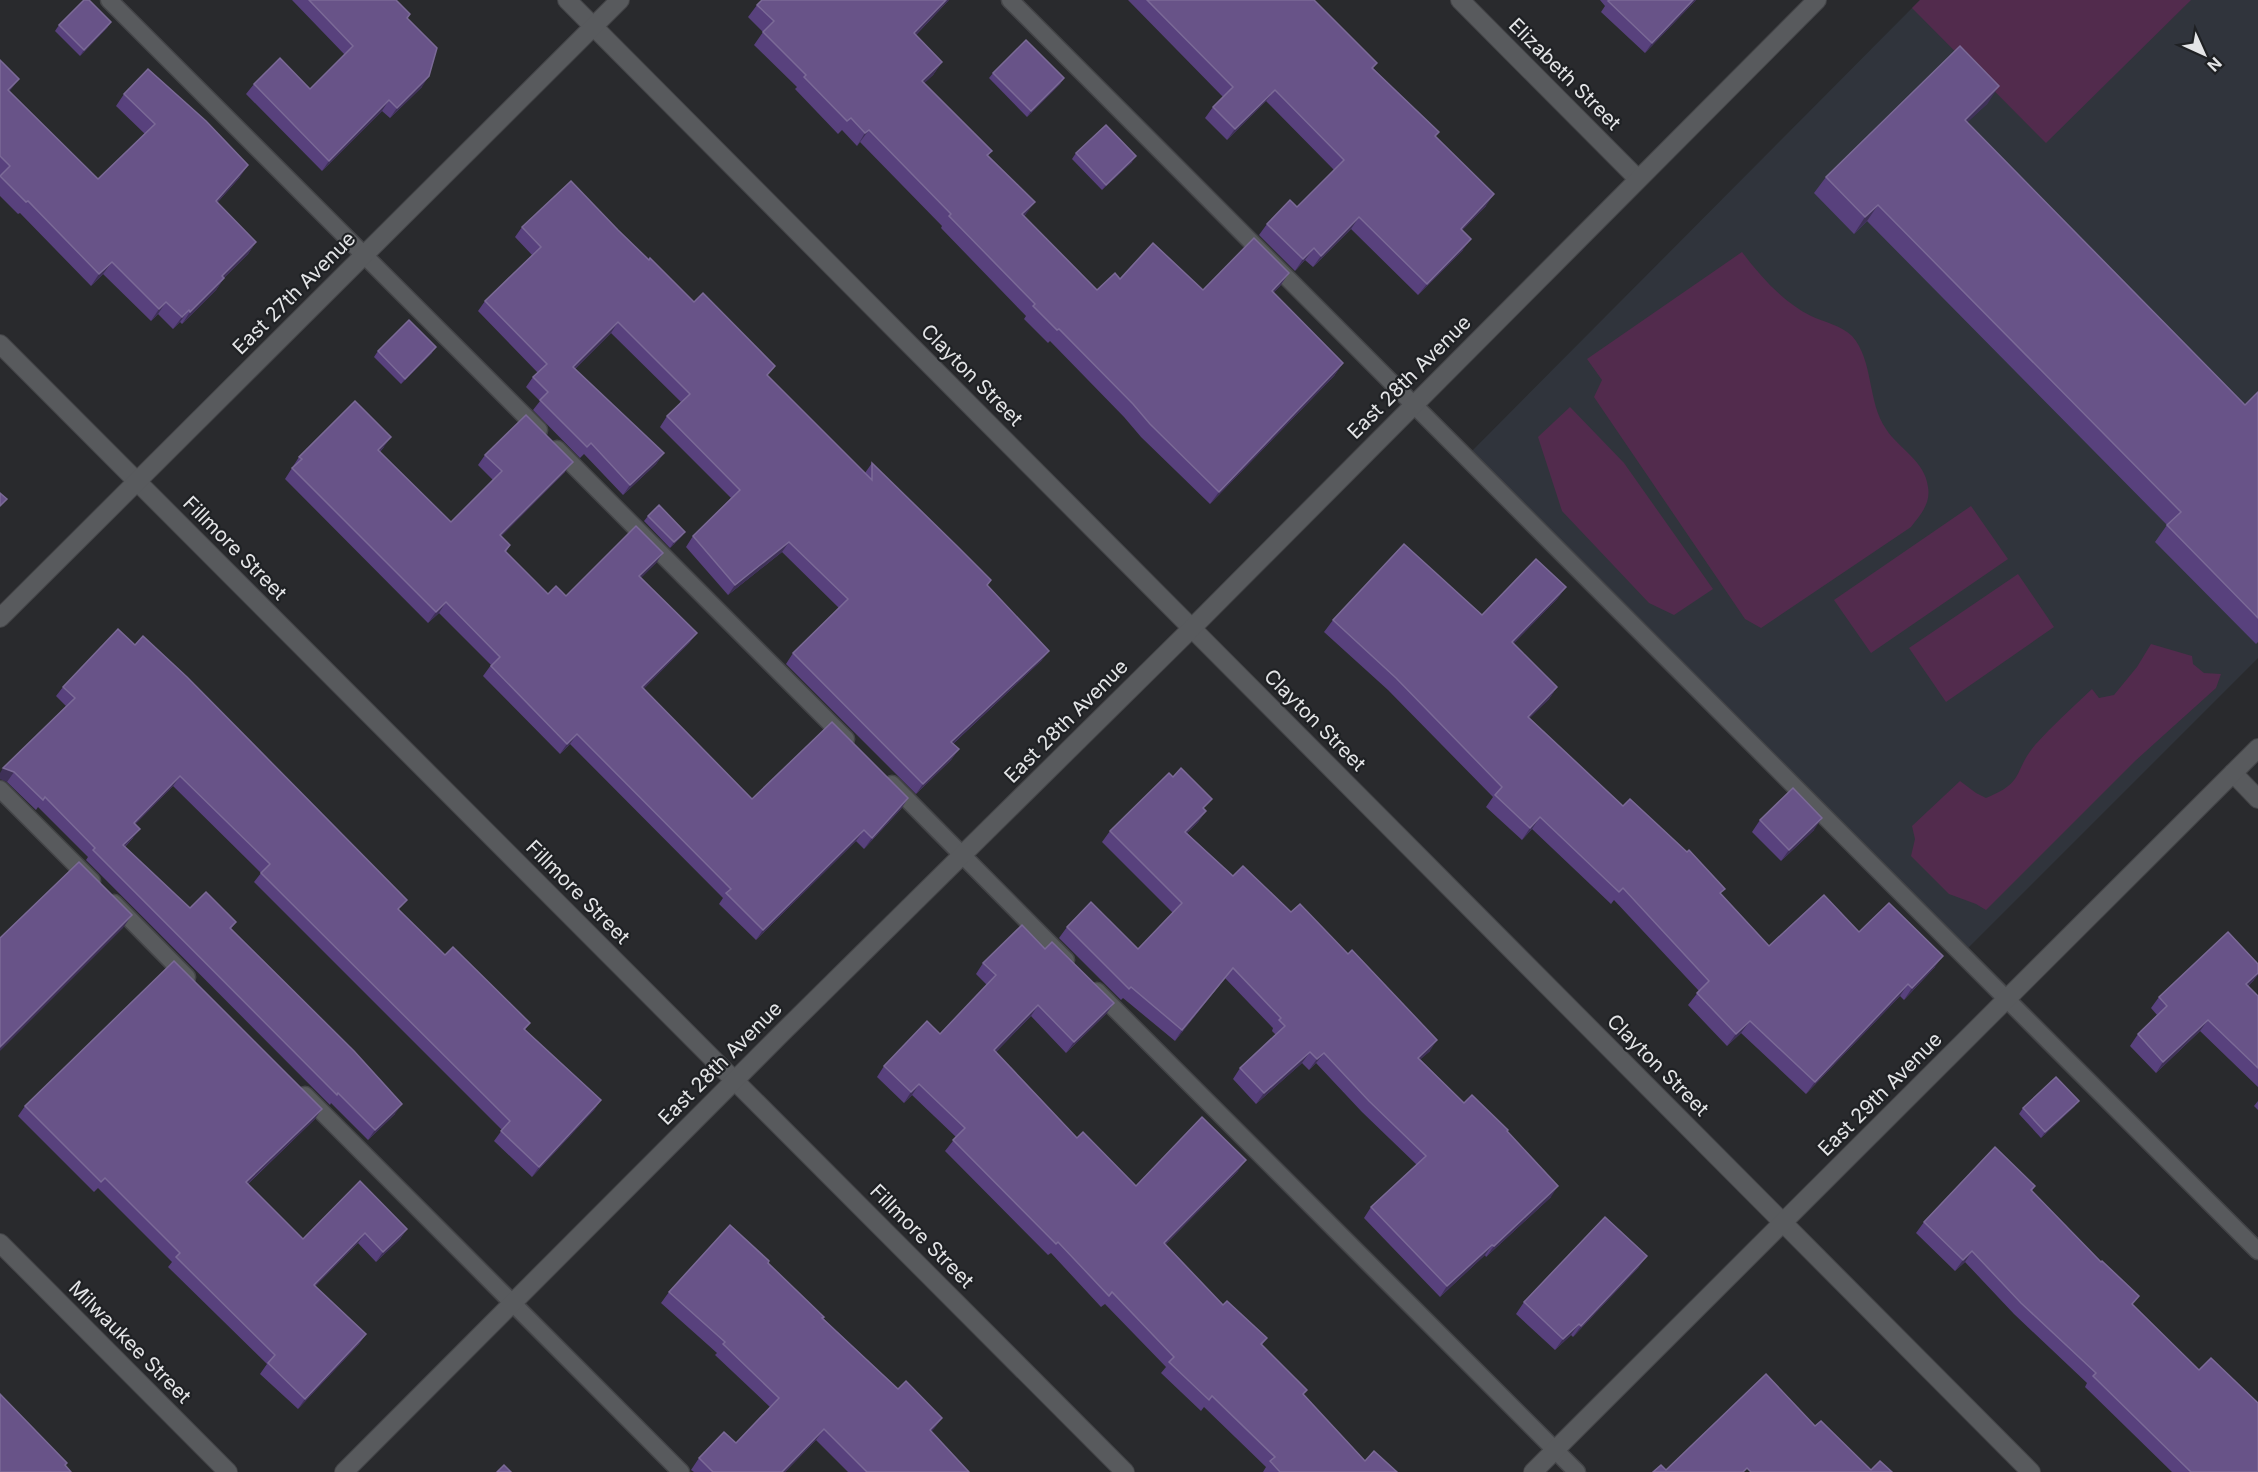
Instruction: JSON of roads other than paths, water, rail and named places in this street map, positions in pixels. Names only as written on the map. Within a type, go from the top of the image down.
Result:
[{"type":"street","name":"Clayton Street","points":[[567,0],[2031,1472]]},
{"type":"street","name":"East 27th Avenue","points":[[0,618],[620,0]]},
{"type":"street","name":"Elizabeth Street","points":[[1460,0],[1638,179]]},
{"type":"street","name":"East 28th Avenue","points":[[344,1472],[734,1080],[1192,628],[1817,0]]},
{"type":"street","name":"Fillmore Street","points":[[0,344],[1125,1472]]},
{"type":"street","name":"East 29th Avenue","points":[[1533,1472],[2258,748]]},
{"type":"street","points":[[2233,773],[2258,799]]},
{"type":"street","name":"Milwaukee Street","points":[[0,1243],[228,1472]]},
{"type":"lane","points":[[110,0],[854,746]]},
{"type":"lane","points":[[1010,0],[2258,1251]]},
{"type":"lane","points":[[879,771],[1577,1472]]},
{"type":"lane","points":[[0,789],[202,991]]},
{"type":"lane","points":[[294,1084],[681,1472]]}]
